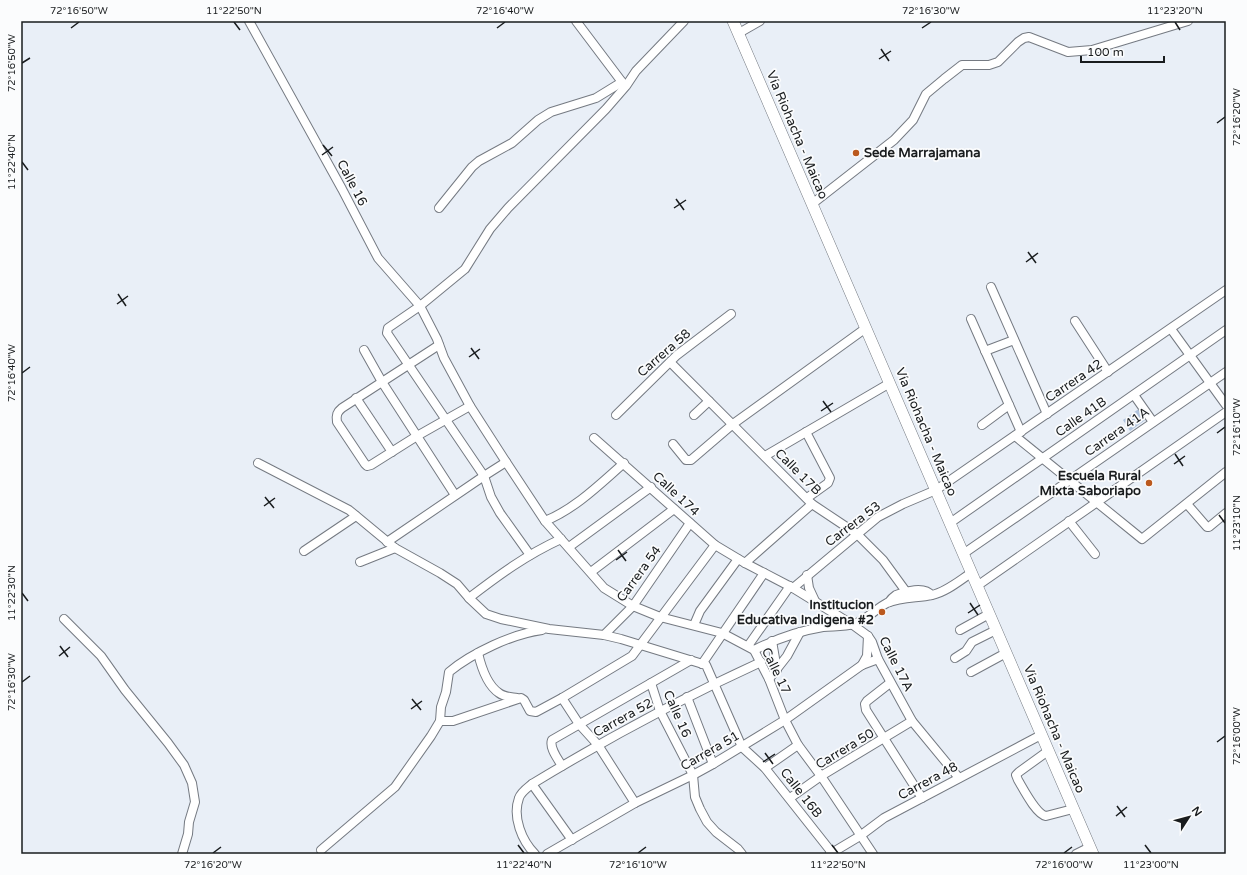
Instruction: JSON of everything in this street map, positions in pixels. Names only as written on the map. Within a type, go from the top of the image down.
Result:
[{"type":"highway","name":"Vía Riohacha - Maicao","points":[[733,21],[1091,851]]},
{"type":"street","name":"Calle 16","points":[[250,21],[378,258],[420,306],[447,365],[470,406]]},
{"type":"street","points":[[576,21],[624,84]]},
{"type":"street","points":[[530,555],[500,513],[491,497],[484,476],[387,333],[388,328],[420,306],[465,268],[490,229],[508,208],[606,109],[624,84],[684,21]]},
{"type":"street","points":[[739,33],[760,21]]},
{"type":"street","points":[[812,204],[894,140],[913,120],[926,94],[962,65],[988,65],[998,62],[1024,38],[1029,37],[1068,52],[1092,50],[1188,21]]},
{"type":"street","points":[[439,208],[476,164],[512,143],[538,120],[551,112],[596,98],[624,84]]},
{"type":"street","points":[[991,287],[1047,414]]},
{"type":"street","name":"Carrera 42","points":[[936,490],[1226,290]]},
{"type":"street","name":"Carrera 58","points":[[616,415],[670,362],[731,314]]},
{"type":"street","points":[[971,319],[1009,405],[1018,434],[1043,458],[1142,539],[1226,472]]},
{"type":"street","points":[[1075,321],[1108,372]]},
{"type":"street","points":[[672,444],[686,460],[691,460],[734,424],[866,328]]},
{"type":"street","points":[[1171,329],[1226,405]]},
{"type":"street","name":"Calle 41B","points":[[950,523],[1226,330]]},
{"type":"street","points":[[985,351],[1014,340]]},
{"type":"street","points":[[439,345],[356,398],[338,412],[336,416],[337,422],[367,466],[470,406]]},
{"type":"street","points":[[364,350],[382,382],[455,495]]},
{"type":"street","name":"Calle 17B","points":[[670,362],[810,501],[857,534],[883,560],[909,594]]},
{"type":"street","name":"Carrera 41A","points":[[963,554],[1226,372]]},
{"type":"street","points":[[765,456],[890,383]]},
{"type":"street","points":[[1134,395],[1153,422]]},
{"type":"street","points":[[356,398],[392,452]]},
{"type":"street","points":[[694,415],[709,401]]},
{"type":"street","points":[[982,425],[1009,405]]},
{"type":"street","name":"Calle 17","points":[[470,406],[545,521],[604,588],[633,606],[660,617],[722,633],[751,648],[761,662],[785,720],[798,745],[821,776],[873,854]]},
{"type":"street","points":[[977,586],[1226,412]]},
{"type":"street","points":[[745,563],[828,483],[830,478],[806,432]]},
{"type":"street","name":"Calle 174","points":[[594,438],[715,545],[745,563]]},
{"type":"street","points":[[387,542],[506,462]]},
{"type":"street","points":[[258,463],[349,510],[395,548],[457,584],[486,614],[501,619],[549,629],[604,635],[641,644],[704,664],[722,633],[764,573]]},
{"type":"street","points":[[545,521],[557,516],[585,496],[624,463]]},
{"type":"street","points":[[569,547],[651,487]]},
{"type":"street","name":"Carrera 53","points":[[751,648],[791,587],[878,517],[903,504],[936,490]]},
{"type":"street","points":[[1187,504],[1206,527],[1209,527],[1226,513]]},
{"type":"street","points":[[591,572],[674,508]]},
{"type":"street","points":[[304,550],[356,516]]},
{"type":"street","points":[[1069,521],[1095,554]]},
{"type":"street","name":"Carrera 54","points":[[604,635],[633,606],[690,523]]},
{"type":"street","points":[[469,598],[513,565],[562,539]]},
{"type":"street","points":[[478,653],[484,673],[491,685],[499,693],[509,697],[521,698],[524,700],[530,711],[536,712],[632,656],[715,545]]},
{"type":"street","points":[[360,562],[395,548]]},
{"type":"street","points":[[694,625],[700,611],[738,559]]},
{"type":"street","name":"Calle 17A","points":[[745,563],[815,601],[868,636],[872,642],[878,659],[912,721],[959,778]]},
{"type":"street","points":[[751,648],[800,632],[824,627],[853,625],[888,603],[897,594],[909,594],[924,590],[929,592],[931,595],[945,590],[971,573]]},
{"type":"street","points":[[807,575],[809,588],[815,601]]},
{"type":"street","points":[[824,627],[830,610]]},
{"type":"street","points":[[960,630],[989,614]]},
{"type":"street","points":[[64,618],[101,656],[125,690],[164,737],[184,765],[192,783],[195,802],[182,854]]},
{"type":"street","points":[[322,850],[395,787],[440,721],[441,706],[446,692],[449,672],[463,660],[511,637],[531,631],[549,629]]},
{"type":"street","points":[[955,658],[964,653],[972,642],[996,630]]},
{"type":"street","points":[[769,679],[792,648],[800,632]]},
{"type":"street","points":[[862,665],[867,656],[868,636]]},
{"type":"street","points":[[772,641],[777,670]]},
{"type":"street","points":[[971,672],[1006,653]]},
{"type":"street","name":"Carrera 51","points":[[548,854],[635,803],[693,775],[742,747],[785,720],[862,665],[878,659]]},
{"type":"street","points":[[562,766],[550,744],[552,740],[691,660]]},
{"type":"street","name":"Carrera 52","points":[[535,854],[530,849],[521,832],[516,815],[519,798],[524,790],[598,745],[660,711],[761,662]]},
{"type":"street","name":"Calle 16B","points":[[704,664],[742,747],[765,768],[832,853]]},
{"type":"street","points":[[890,682],[867,701],[865,704],[866,710],[922,798]]},
{"type":"street","name":"Calle 16","points":[[651,683],[660,711],[693,775],[696,797],[700,809],[707,822],[716,832],[738,849],[742,854]]},
{"type":"street","points":[[440,721],[453,720],[521,698]]},
{"type":"street","points":[[562,698],[579,724],[598,745],[635,803]]},
{"type":"street","points":[[687,698],[713,764]]},
{"type":"street","name":"Carrera 50","points":[[790,798],[821,776],[912,721]]},
{"type":"street","name":"Carrera 48","points":[[832,853],[860,836],[884,818],[1041,735]]},
{"type":"street","points":[[765,768],[798,745]]},
{"type":"street","points":[[1048,751],[1019,772],[1016,775],[1018,780],[1042,815],[1046,816],[1073,809]]},
{"type":"street","points":[[532,784],[572,840]]},
{"type":"street","points":[[1076,854],[1091,851]]},
{"type":"shaded area","points":[[1140,408],[1148,418],[1130,431],[1123,420]]},
{"type":"place","name":"Sede Marrajamana","points":[[856,153]]},
{"type":"place","name":"Escuela Rural Mixta Saboriapo","points":[[1149,483]]},
{"type":"place","name":"Institucion Educativa Indigena #2","points":[[882,612]]}]
